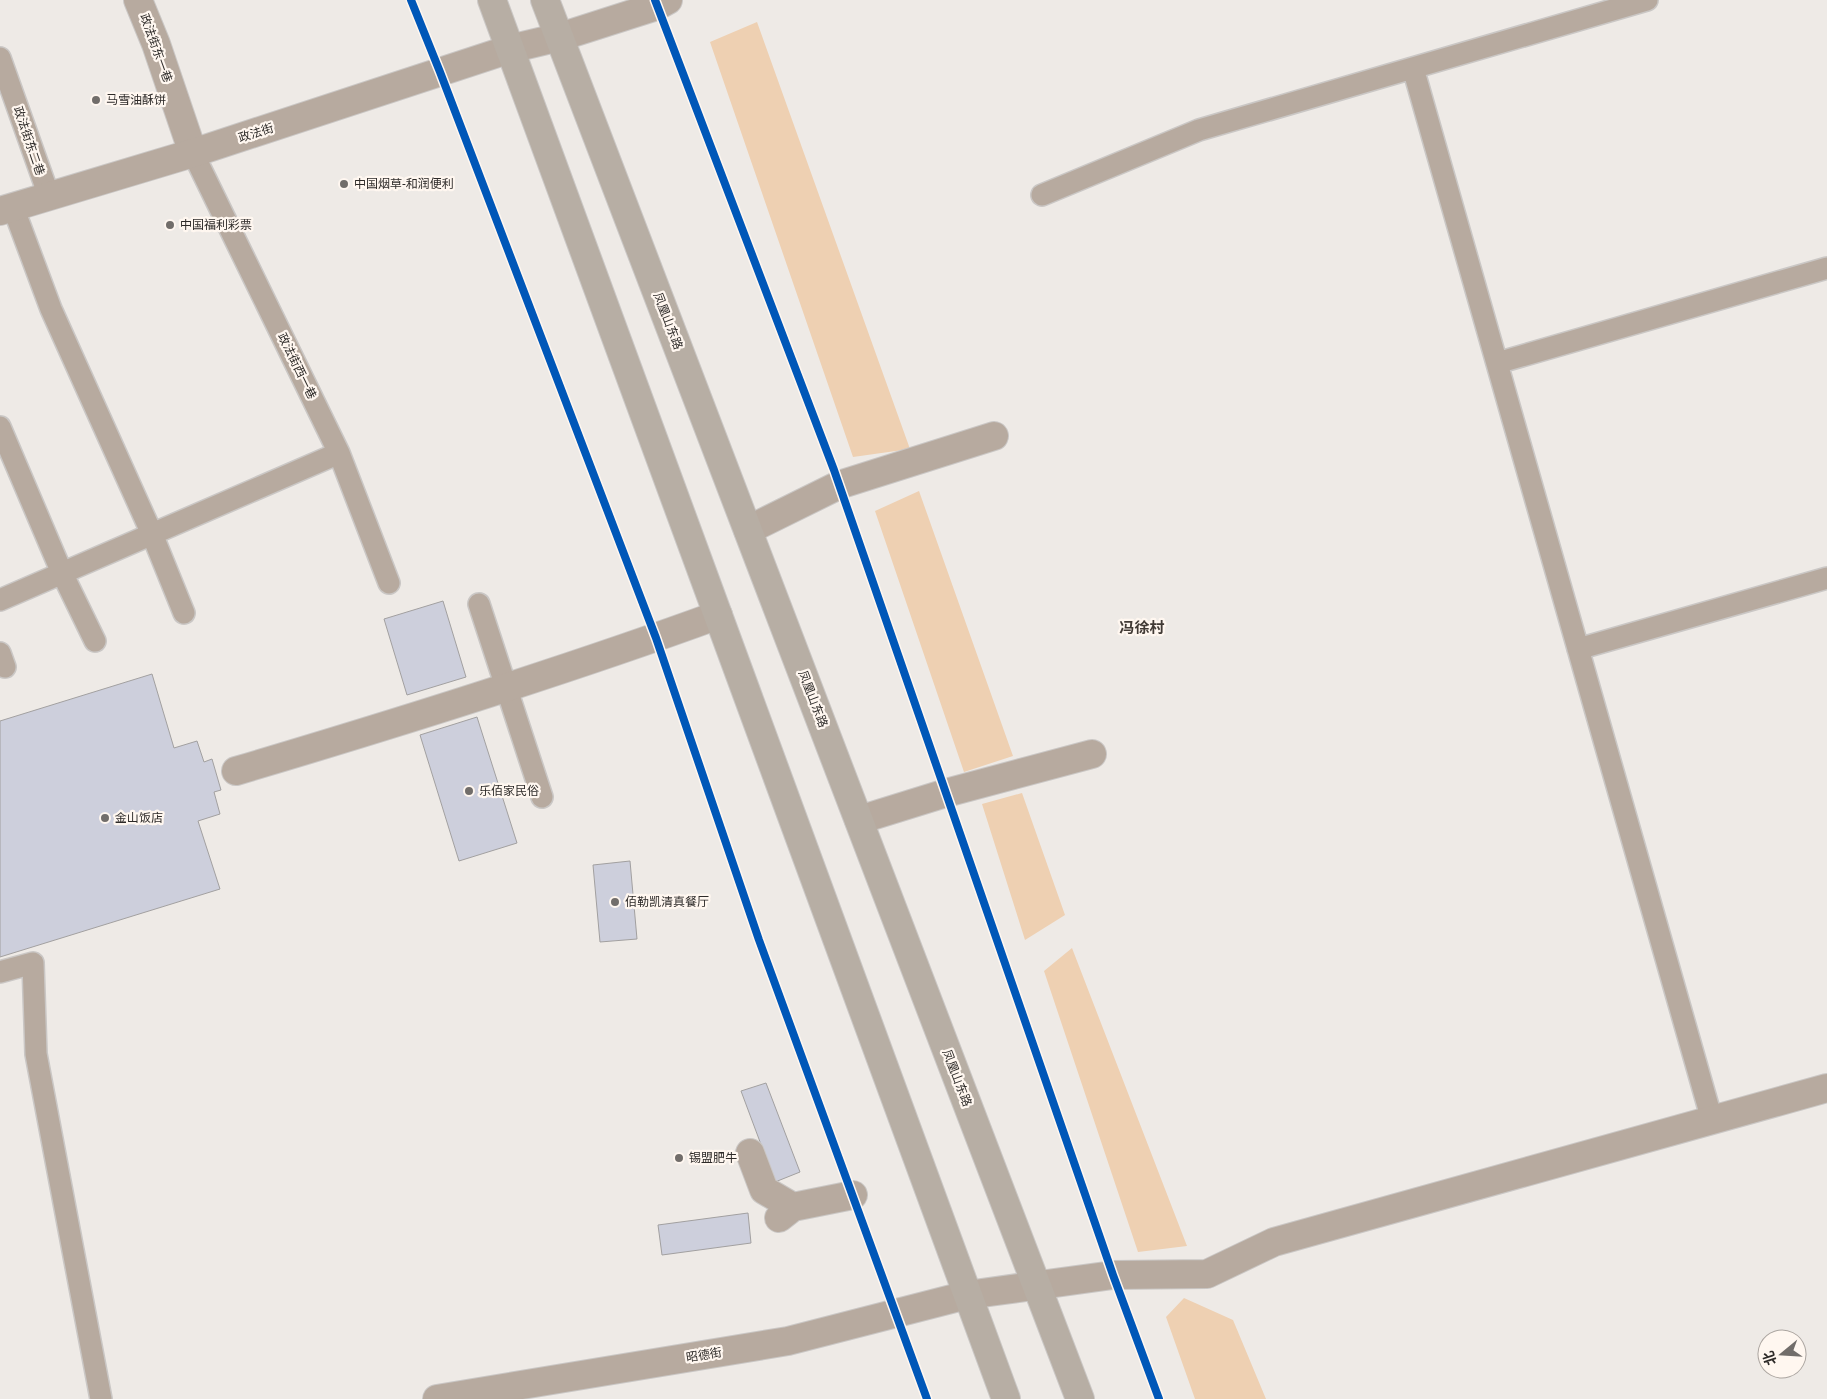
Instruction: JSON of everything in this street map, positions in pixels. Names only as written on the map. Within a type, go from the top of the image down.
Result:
[{"type":"main road","points":[[492,0],[1006,1399]]},
{"type":"main road","name":"凤凰山东路","points":[[545,0],[1080,1399]]},
{"type":"street","name":"政法街东一巷","points":[[138,0],[156,44],[193,153]]},
{"type":"street","name":"政法街","points":[[7,209],[193,153],[510,49],[560,37],[657,6],[668,0]]},
{"type":"street","points":[[748,530],[839,485],[994,436]]},
{"type":"street","points":[[236,771],[506,688],[718,615]]},
{"type":"street","points":[[859,820],[946,793],[1092,754]]},
{"type":"street","name":"昭德街","points":[[437,1399],[788,1341],[967,1295],[1113,1275],[1207,1274],[1274,1242],[1827,1088]]},
{"type":"street","points":[[750,1153],[764,1190],[786,1212],[853,1195]]},
{"type":"lane","points":[[1042,196],[1199,130],[1647,0]]},
{"type":"lane","name":"政法街东二巷","points":[[0,58],[49,196]]},
{"type":"lane","points":[[1413,68],[1712,1120]]},
{"type":"lane","name":"政法街西一巷","points":[[193,153],[339,453],[389,583]]},
{"type":"lane","points":[[7,209],[152,534],[184,613]]},
{"type":"lane","points":[[1497,363],[1827,268]]},
{"type":"lane","points":[[0,427],[62,573],[95,641]]},
{"type":"lane","points":[[0,600],[339,453]]},
{"type":"lane","points":[[1578,649],[1827,578]]},
{"type":"lane","points":[[479,604],[542,797]]},
{"type":"lane","points":[[0,972],[33,963],[36,1054],[101,1399]]},
{"type":"shaded area","points":[[757,22],[910,449],[853,457],[710,42]]},
{"type":"shaded area","points":[[919,491],[1013,756],[964,772],[875,511]]},
{"type":"shaded area","points":[[1022,793],[1065,915],[1025,940],[982,804]]},
{"type":"shaded area","points":[[1072,948],[1187,1246],[1138,1252],[1044,971]]},
{"type":"shaded area","points":[[1184,1298],[1233,1320],[1266,1399],[1195,1399],[1166,1317]]},
{"type":"building","points":[[443,601],[466,677],[407,695],[384,619]]},
{"type":"building","name":"金山饭店","points":[[152,674],[174,748],[197,741],[204,762],[212,759],[221,790],[214,792],[220,814],[198,821],[220,889],[0,957],[0,721]]},
{"type":"building","points":[[477,717],[517,843],[459,861],[420,735]]},
{"type":"building","name":"佰勒凯清真餐厅","points":[[630,861],[637,939],[600,942],[593,865]]},
{"type":"building","points":[[766,1083],[800,1172],[775,1182],[741,1091]]},
{"type":"building","points":[[748,1213],[751,1243],[662,1255],[658,1225]]},
{"type":"cycle path","points":[[411,0],[656,638],[759,940],[927,1399]]},
{"type":"cycle path","points":[[655,0],[834,470],[1113,1275],[1159,1399]]},
{"type":"place","name":"马雪油酥饼","points":[[96,100]]},
{"type":"place","name":"中国烟草-和润便利","points":[[344,184]]},
{"type":"place","name":"中国福利彩票","points":[[170,225]]},
{"type":"place","name":"乐佰家民俗","points":[[469,791]]},
{"type":"place","name":"金山饭店","points":[[105,818]]},
{"type":"place","name":"佰勒凯清真餐厅","points":[[615,902]]},
{"type":"place","name":"锡盟肥牛","points":[[679,1158]]},
{"type":"district","name":"冯徐村","points":[[1142,628]]}]
